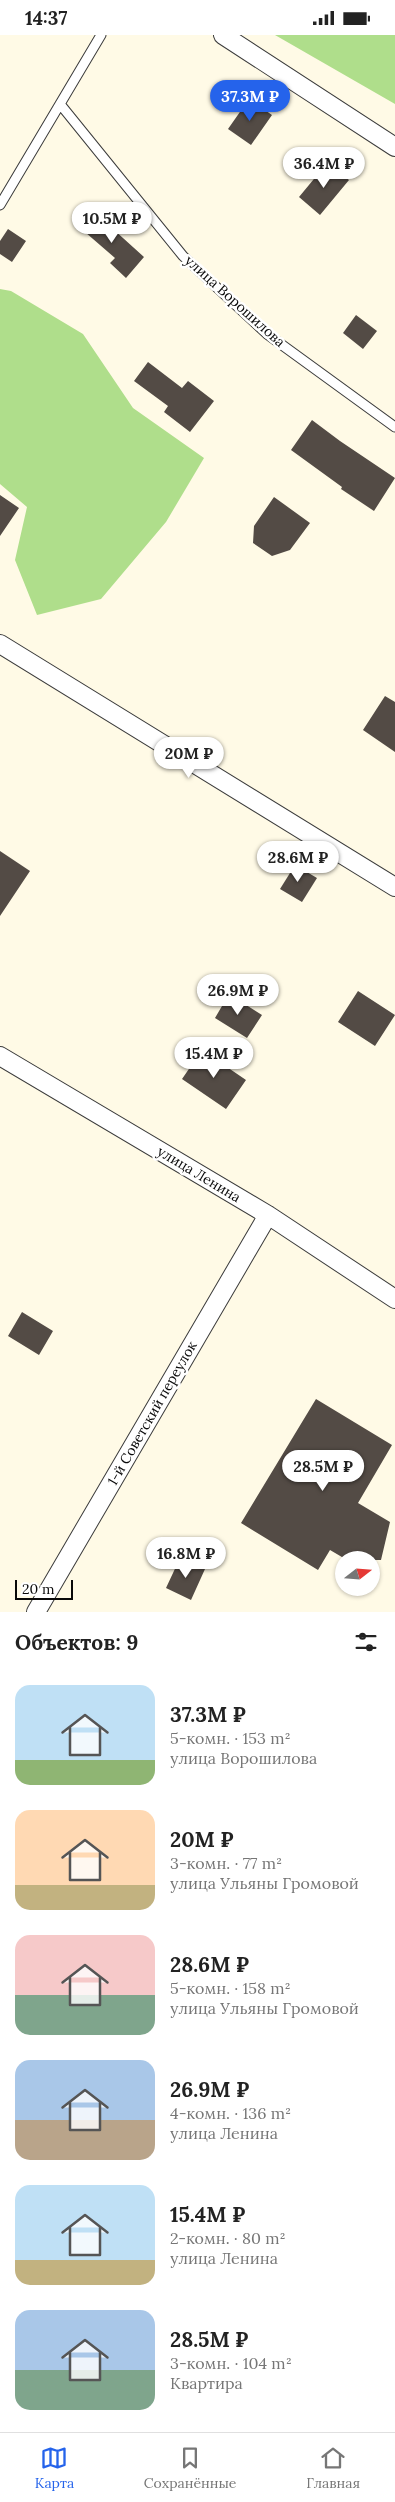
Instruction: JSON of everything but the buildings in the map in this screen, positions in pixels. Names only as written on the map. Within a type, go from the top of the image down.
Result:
[{"type":"street","points":[[223,35],[395,147]]},
{"type":"street","points":[[0,643],[395,887]]},
{"type":"street","name":"улица Ленина","points":[[0,1056],[268,1215],[395,1299]]},
{"type":"street","name":"1-й Советский переулок","points":[[36,1612],[268,1215]]},
{"type":"lane","points":[[0,205],[101,35]]},
{"type":"lane","name":"улица Ворошилова","points":[[60,104],[183,256],[266,334],[395,427]]},
{"type":"green space","points":[[275,35],[395,35],[395,104]]},
{"type":"green space","points":[[0,289],[11,291],[83,334],[133,408],[204,458],[166,522],[101,599],[37,615],[15,560],[27,507],[0,484]]}]
